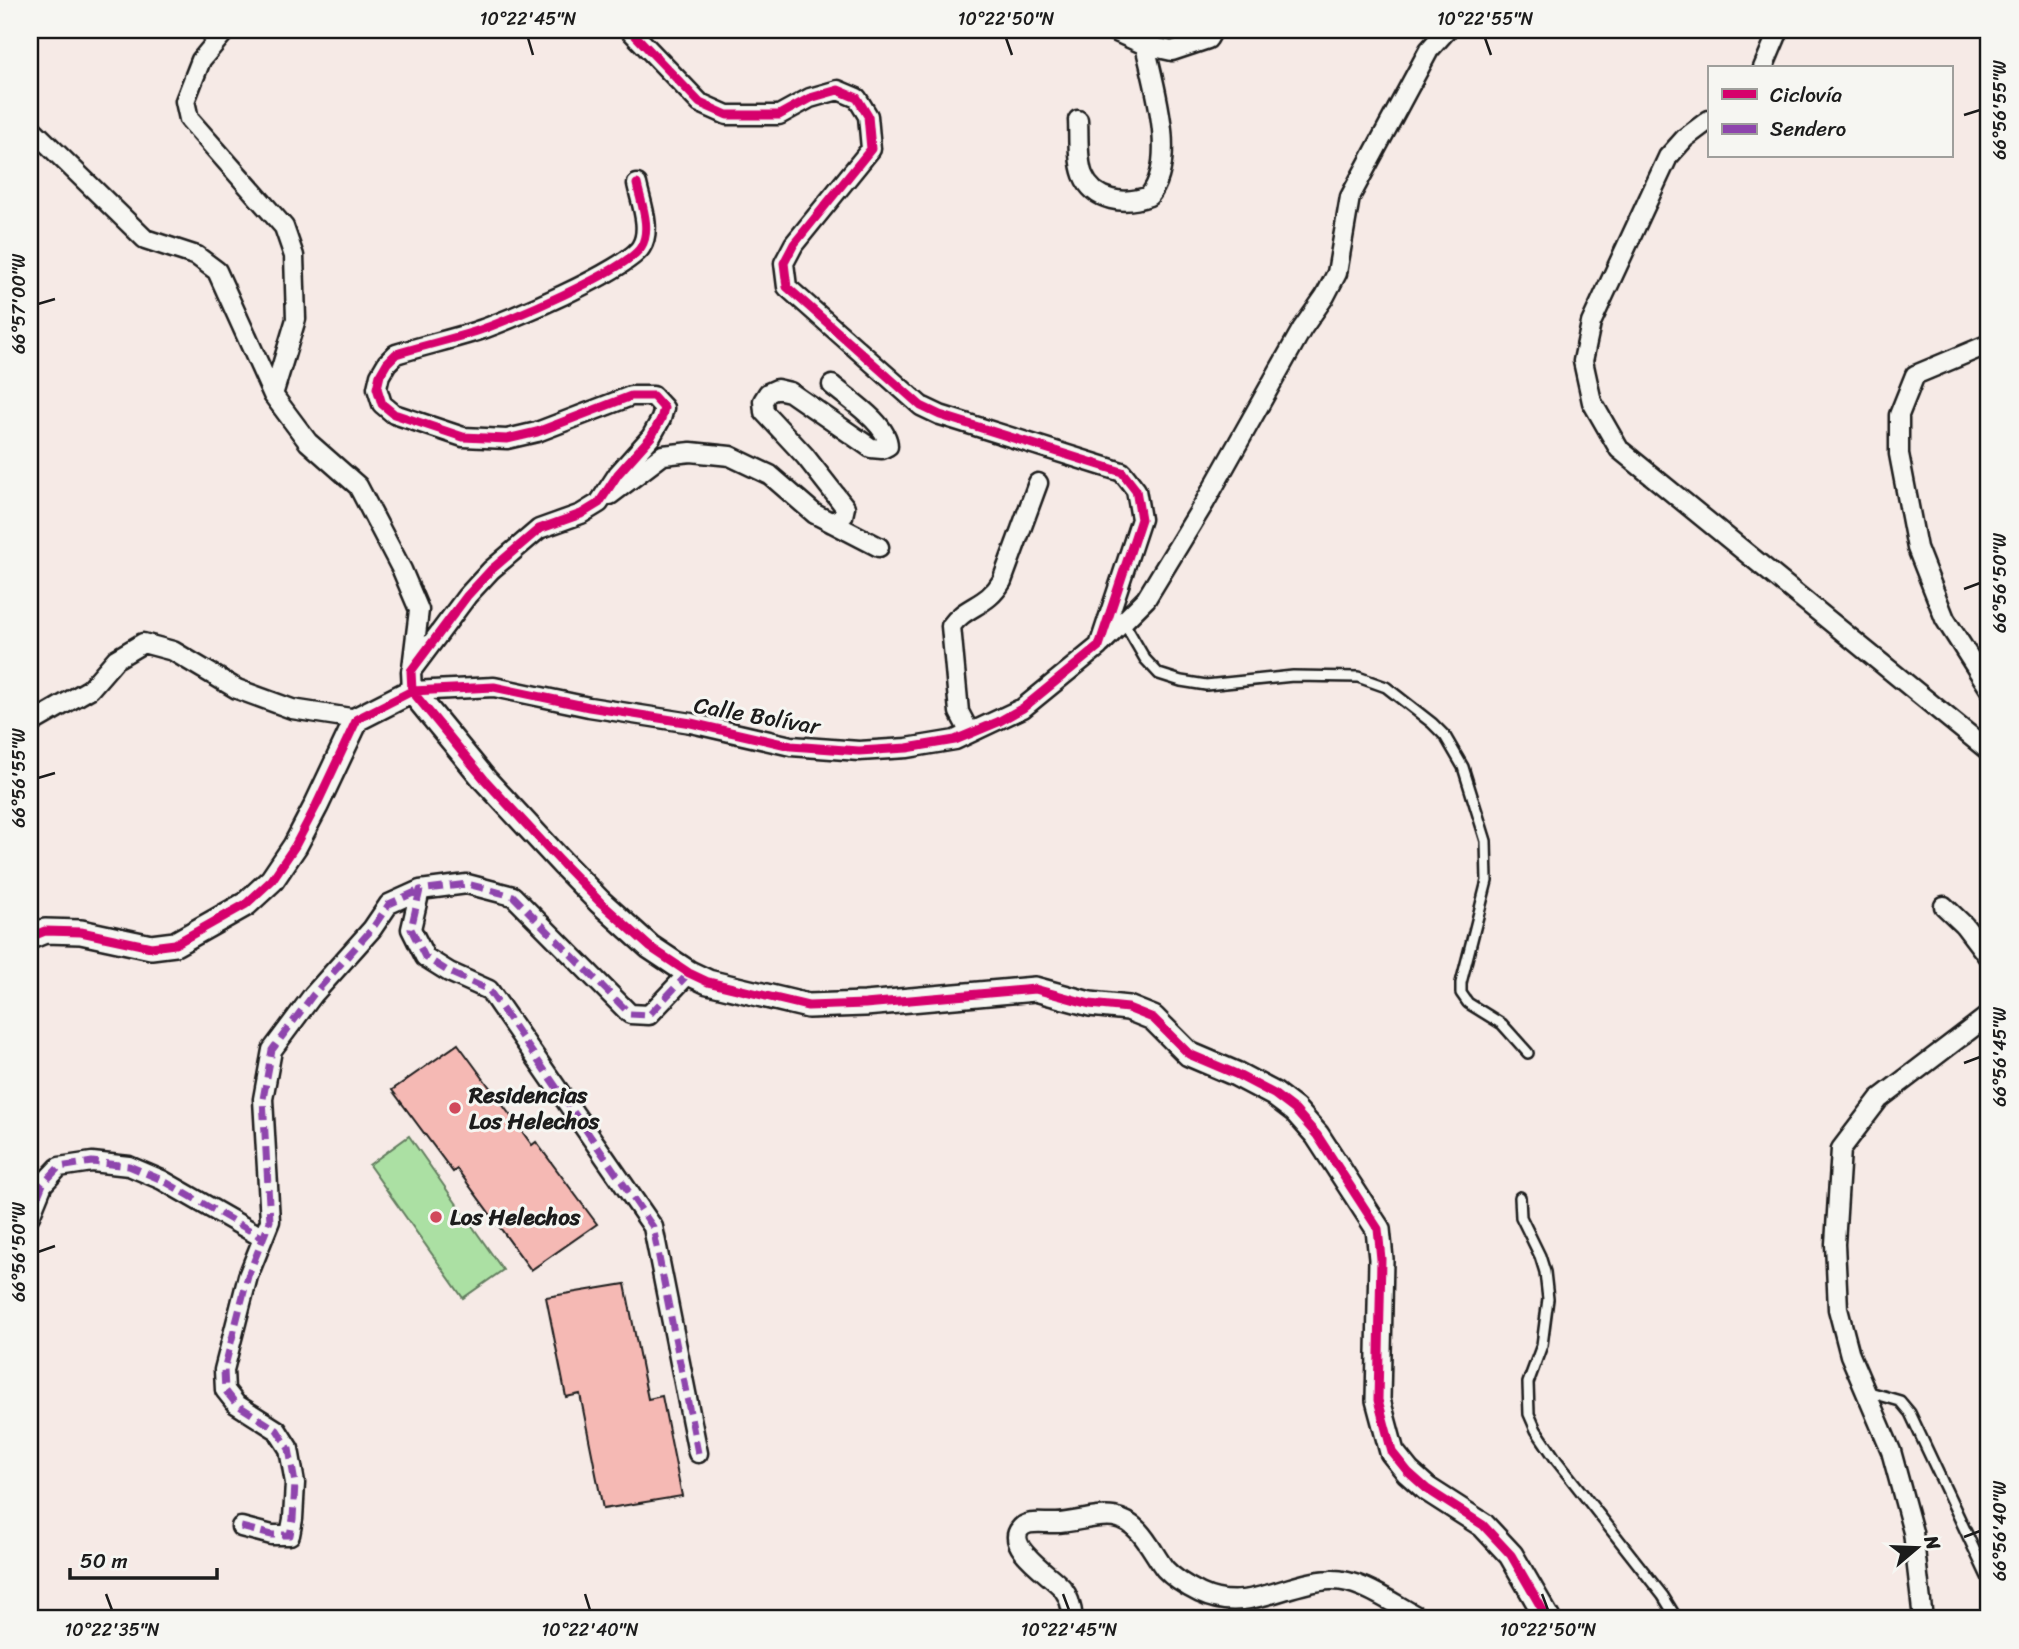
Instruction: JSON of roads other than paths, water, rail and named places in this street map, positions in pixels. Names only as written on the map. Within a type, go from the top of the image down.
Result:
[{"type":"street","points":[[226,30],[201,60],[186,101],[189,119],[284,227],[295,256],[296,319],[273,395]]},
{"type":"street","points":[[630,30],[700,103],[727,115],[779,115],[810,99],[838,90],[857,98],[868,116],[871,149],[794,244],[784,263],[787,287],[921,406],[940,415],[1122,472],[1136,490],[1141,519],[1099,646]]},
{"type":"street","points":[[1112,30],[1145,45],[1172,51],[1208,39],[1213,30]]},
{"type":"street","name":"Calle Bolívar","points":[[357,719],[411,681],[494,687],[589,707],[691,723],[791,746],[859,751],[906,748],[955,740],[1023,708],[1099,646],[1146,599],[1205,502],[1302,329],[1325,296],[1337,273],[1350,197],[1429,50],[1447,30]]},
{"type":"street","points":[[1764,66],[1779,30]]},
{"type":"street","points":[[1077,120],[1082,173],[1089,186],[1098,194],[1122,202],[1149,196],[1159,182],[1164,150],[1145,45]]},
{"type":"street","points":[[1708,121],[1685,138],[1668,157],[1591,323],[1583,361],[1592,402],[1619,449],[1989,751]]},
{"type":"street","points":[[30,127],[145,239],[197,256],[217,271],[273,395],[308,442],[358,485],[402,570],[419,610],[411,681],[485,780],[590,892],[650,947],[689,973],[708,982],[808,1006],[865,1004],[1035,989],[1090,1004],[1128,1008],[1153,1018],[1189,1054],[1274,1094],[1295,1110],[1317,1135],[1378,1229],[1381,1259],[1378,1400],[1384,1431],[1392,1452],[1408,1472],[1427,1489],[1483,1525],[1511,1555],[1548,1619]]},
{"type":"street","points":[[599,503],[618,474],[651,437],[661,419],[664,408],[653,396],[631,396],[537,432],[507,439],[485,439],[463,437],[394,414],[383,404],[377,388],[380,375],[396,354],[477,331],[572,290],[627,260],[641,248],[647,231],[637,184]]},
{"type":"street","points":[[1989,344],[1915,375],[1899,415],[1899,454],[1917,548],[1945,619],[1989,688]]},
{"type":"street","points":[[832,385],[880,426],[888,438],[888,446],[882,449],[872,448],[790,392],[777,389],[768,393],[763,401],[764,412],[805,456],[845,507],[843,516],[832,523]]},
{"type":"street","points":[[411,681],[467,596],[491,570],[539,529],[581,514],[663,455],[691,452],[730,456],[770,475],[815,514],[879,547]]},
{"type":"street","points":[[970,733],[959,712],[951,626],[958,615],[986,601],[995,593],[1002,581],[1038,483]]},
{"type":"street","points":[[30,721],[33,722],[90,688],[116,659],[143,643],[173,651],[237,689],[292,709],[357,719],[295,846],[272,880],[246,904],[175,944],[151,947],[81,932],[45,931],[30,937]]},
{"type":"street","points":[[241,1527],[272,1535],[290,1535],[293,1519],[295,1483],[289,1449],[277,1430],[236,1404],[225,1390],[224,1370],[248,1276],[270,1220],[262,1099],[272,1050],[313,995],[372,929],[389,904],[420,890],[467,884],[513,896],[630,1014],[649,1015],[689,973]]},
{"type":"street","points":[[420,890],[411,929],[425,957],[449,972],[489,990],[653,1227],[698,1453]]},
{"type":"street","points":[[1944,906],[1964,925],[1989,958]]},
{"type":"street","points":[[1923,1619],[1913,1532],[1891,1451],[1850,1355],[1838,1309],[1835,1244],[1841,1149],[1879,1099],[1989,1015]]},
{"type":"street","points":[[30,1216],[43,1184],[59,1167],[92,1163],[129,1166],[162,1180],[263,1238]]},
{"type":"street","points":[[1073,1619],[1071,1604],[1063,1589],[1020,1549],[1017,1537],[1020,1529],[1028,1523],[1059,1524],[1114,1517],[1136,1530],[1152,1547],[1166,1570],[1184,1586],[1208,1597],[1229,1601],[1255,1600],[1306,1584],[1332,1580],[1359,1584],[1422,1619]]},
{"type":"lane","points":[[1123,621],[1146,659],[1159,674],[1206,685],[1293,676],[1358,677],[1386,687],[1432,723],[1450,744],[1463,767],[1486,841],[1486,881],[1461,983],[1461,993],[1468,1003],[1502,1024],[1528,1053]]},
{"type":"lane","points":[[1520,1197],[1521,1217],[1540,1256],[1548,1299],[1542,1345],[1528,1383],[1529,1413],[1536,1430],[1557,1461],[1663,1596],[1677,1619]]},
{"type":"lane","points":[[1864,1390],[1900,1401],[1910,1413],[1989,1581]]},
{"type":"place","name":"Residencias Los Helechos","points":[[455,1108]]},
{"type":"place","name":"Los Helechos","points":[[436,1217]]}]
